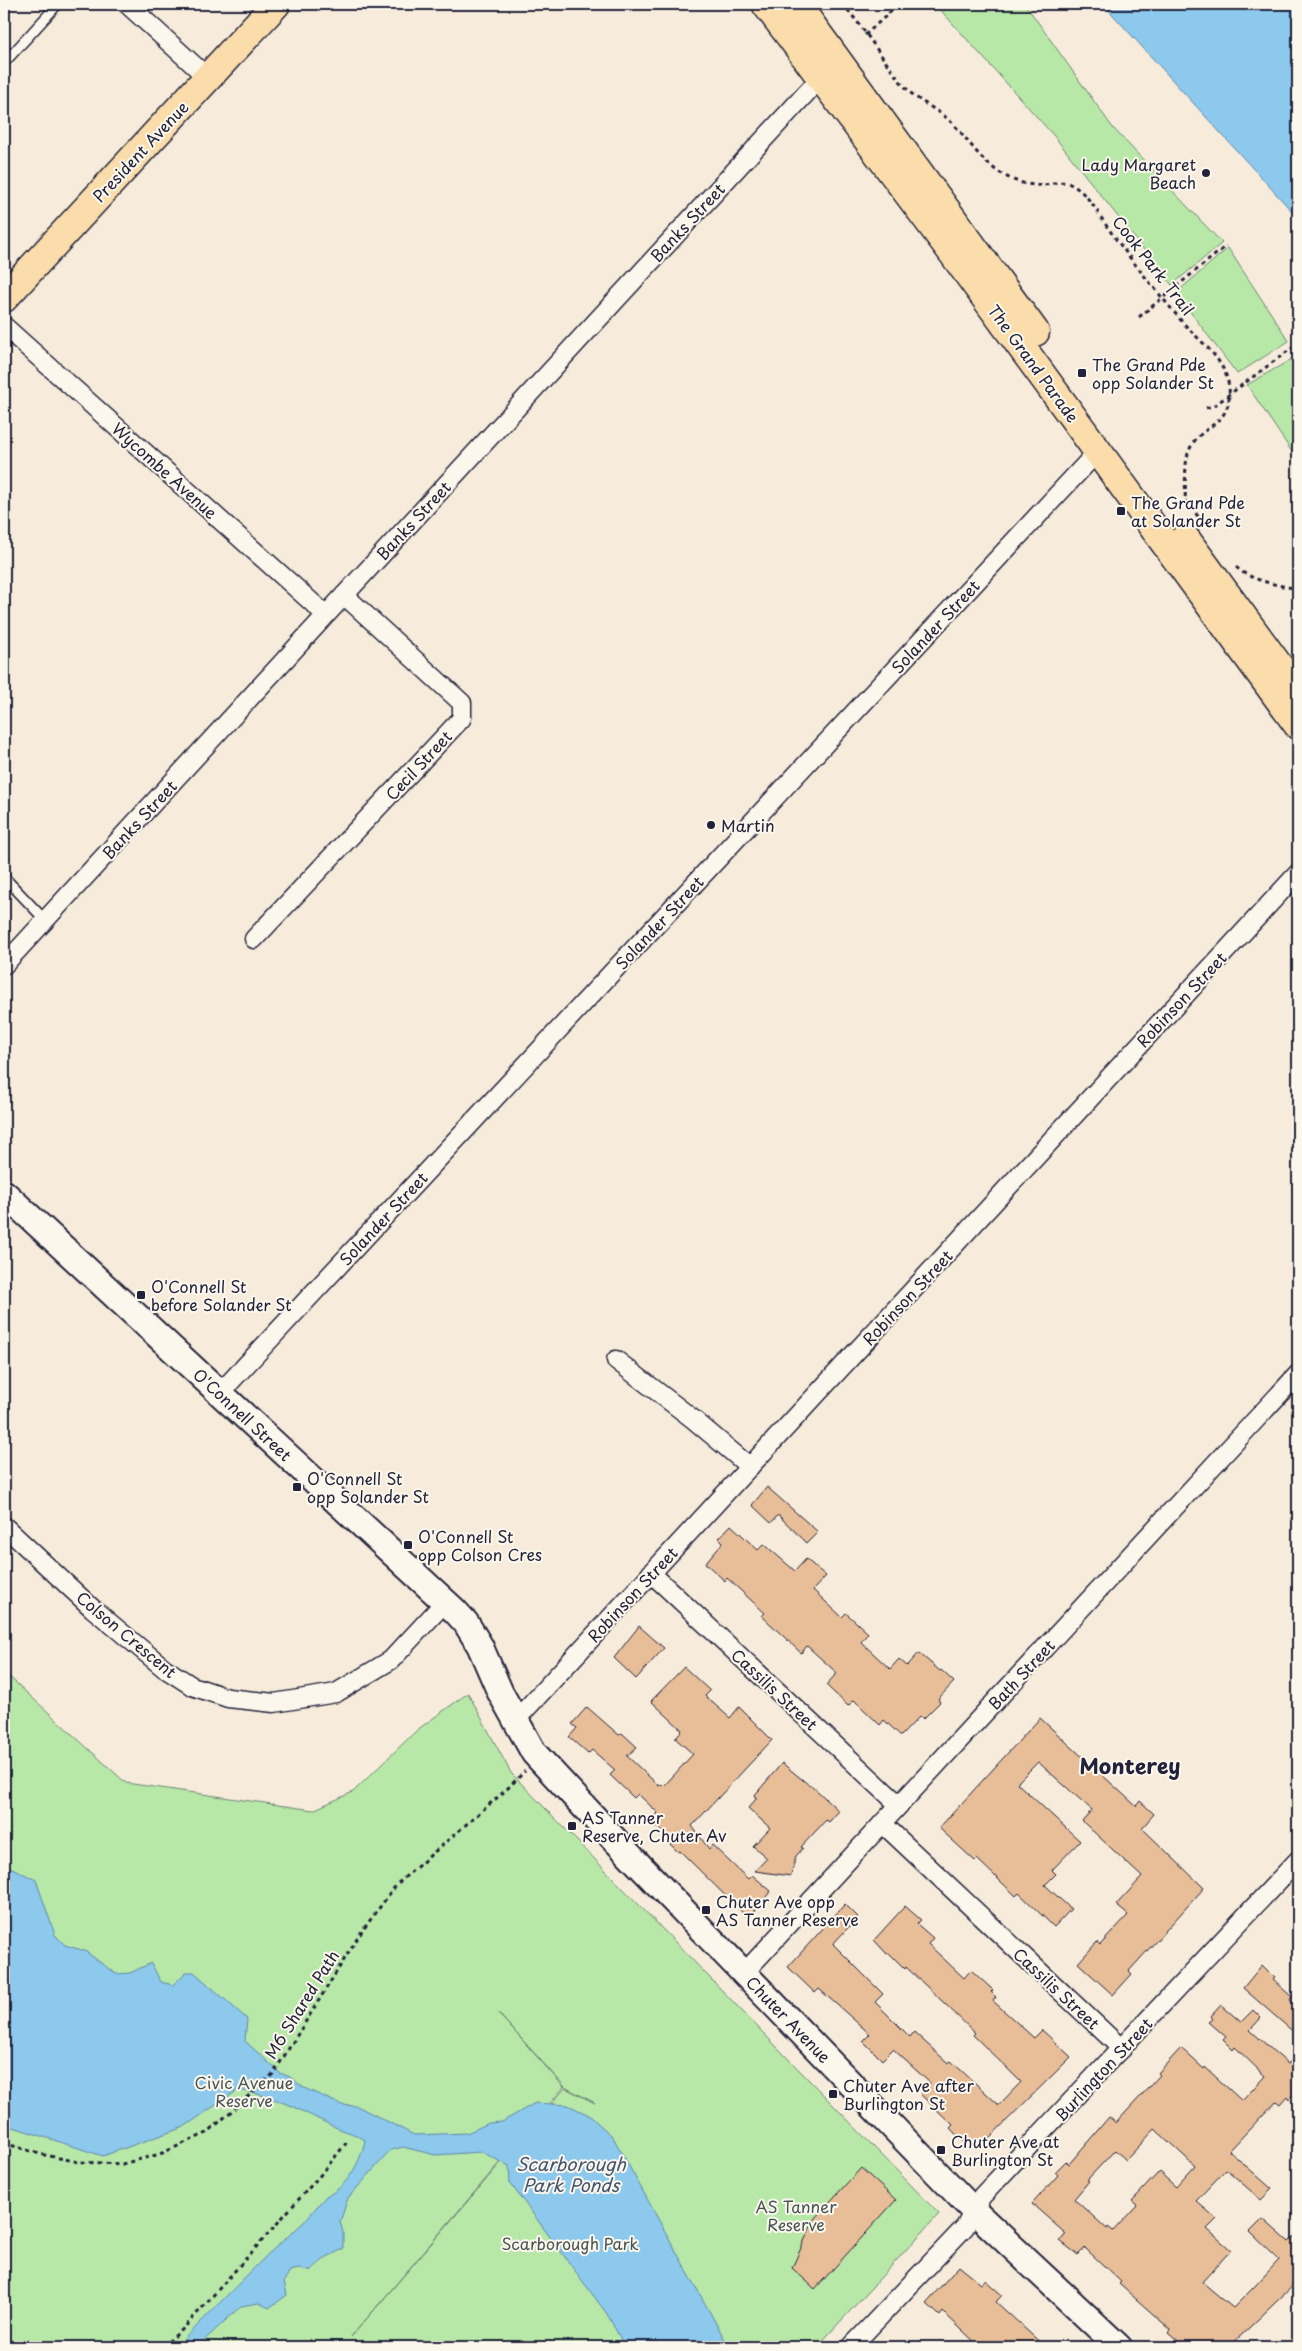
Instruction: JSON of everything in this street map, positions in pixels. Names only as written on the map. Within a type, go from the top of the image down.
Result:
[{"type":"main road","name":"President Avenue","points":[[4,298],[276,4]]},
{"type":"main road","name":"The Grand Parade","points":[[766,4],[822,76],[1298,725]]},
{"type":"main road","name":"The Grand Parade","points":[[796,4],[1298,692]]},
{"type":"main road","name":"O'Connell Street","points":[[4,1193],[446,1602],[466,1623],[480,1646],[515,1721]]},
{"type":"main road","name":"Chuter Avenue","points":[[515,1721],[534,1753],[616,1841],[974,2211],[1118,2347]]},
{"type":"street","points":[[128,4],[208,78]]},
{"type":"street","name":"Banks Street","points":[[4,965],[822,76]]},
{"type":"street","name":"Wycombe Avenue","points":[[4,326],[326,614]]},
{"type":"street","name":"Solander Street","points":[[220,1393],[1098,451]]},
{"type":"street","name":"Cecil Street","points":[[254,939],[462,718],[462,703],[344,595]]},
{"type":"street","name":"Robinson Street","points":[[515,1721],[1298,873]]},
{"type":"street","points":[[616,1360],[694,1419],[750,1467]]},
{"type":"street","name":"Bath Street","points":[[744,1973],[1298,1374]]},
{"type":"street","name":"Colson Crescent","points":[[4,1526],[92,1608],[164,1668],[192,1686],[228,1698],[274,1703],[336,1693],[391,1660],[446,1602]]},
{"type":"street","name":"Cassilis Street","points":[[652,1574],[900,1805]]},
{"type":"street","name":"Cassilis Street","points":[[882,1823],[1122,2049]]},
{"type":"street","name":"Burlington Street","points":[[851,2347],[965,2227],[982,2196],[1298,1860]]},
{"type":"lane","points":[[4,63],[58,4]]},
{"type":"lane","points":[[4,877],[46,920]]},
{"type":"path","name":"Cook Park Trail","points":[[842,4],[907,90],[951,121],[983,159],[998,171],[1022,184],[1041,185],[1068,182],[1081,191],[1097,209],[1110,231],[1162,298],[1195,337],[1217,358],[1225,372],[1228,394],[1225,413],[1216,424],[1197,438],[1188,451],[1185,500],[1201,521]]},
{"type":"path","points":[[865,35],[899,4]]},
{"type":"path","points":[[1139,317],[1226,246]]},
{"type":"path","points":[[1206,408],[1215,405],[1292,348]]},
{"type":"path","points":[[1233,565],[1243,574],[1298,589]]},
{"type":"path","name":"M6 Shared Path","points":[[4,2143],[40,2154],[79,2162],[122,2164],[160,2154],[207,2133],[273,2074],[362,1931],[384,1900],[398,1884],[506,1790],[525,1771],[534,1753]]},
{"type":"path","points":[[162,2347],[184,2328],[323,2172],[347,2142]]},
{"type":"green space","points":[[935,4],[1025,4],[1113,128],[1222,243],[1172,285],[1054,136]]},
{"type":"green space","points":[[1228,248],[1289,341],[1237,374],[1176,293]]},
{"type":"green space","points":[[1297,356],[1298,359],[1298,461],[1247,385]]},
{"type":"green space","points":[[4,1672],[126,1783],[313,1810],[353,1792],[417,1730],[468,1693],[511,1773],[939,2214],[817,2347],[4,2347]],"holes":[[[498,2013],[565,2087],[595,2103],[565,2088],[351,2337],[564,2087]]]},
{"type":"water","points":[[1103,4],[1298,4],[1298,218]]},
{"type":"water","name":"Scarborough Park Ponds","points":[[4,1864],[36,1880],[55,1935],[65,1945],[85,1951],[116,1974],[130,1973],[151,1963],[161,1982],[173,1985],[186,1972],[194,1972],[247,2019],[245,2041],[280,2073],[290,2077],[304,2088],[342,2105],[357,2106],[414,2135],[467,2133],[489,2123],[502,2122],[535,2103],[568,2105],[589,2115],[613,2137],[729,2347],[625,2347],[607,2314],[510,2183],[509,2166],[482,2152],[435,2155],[403,2147],[391,2150],[348,2198],[340,2222],[343,2232],[343,2249],[327,2257],[310,2271],[298,2269],[290,2271],[284,2281],[287,2295],[269,2308],[259,2303],[241,2306],[197,2347],[176,2347],[267,2255],[303,2223],[326,2196],[334,2192],[347,2180],[356,2165],[365,2140],[278,2100],[238,2090],[184,2127],[103,2156],[4,2124]]},
{"type":"building","points":[[767,1487],[818,1532],[807,1543],[778,1515],[771,1523],[752,1505]]},
{"type":"building","points":[[731,1525],[758,1550],[764,1544],[795,1571],[806,1559],[826,1576],[813,1590],[842,1617],[846,1613],[868,1633],[861,1642],[890,1669],[899,1659],[907,1666],[919,1653],[941,1670],[954,1682],[938,1699],[940,1702],[923,1719],[920,1716],[901,1736],[884,1720],[880,1725],[854,1700],[848,1706],[826,1685],[837,1673],[807,1646],[801,1653],[762,1616],[765,1613],[727,1578],[725,1581],[705,1563],[723,1542],[719,1538]]},
{"type":"building","points":[[639,1626],[664,1648],[636,1679],[614,1658]]},
{"type":"building","points":[[684,1667],[710,1691],[705,1696],[730,1718],[739,1707],[772,1740],[692,1826],[709,1849],[712,1845],[748,1879],[752,1875],[771,1891],[748,1918],[680,1851],[678,1852],[669,1843],[672,1839],[651,1821],[658,1813],[638,1794],[634,1798],[610,1775],[615,1770],[592,1750],[588,1754],[569,1737],[577,1728],[572,1724],[587,1707],[619,1735],[622,1733],[637,1747],[627,1756],[659,1786],[662,1784],[664,1786],[693,1754],[675,1738],[682,1730],[651,1701]]},
{"type":"building","points":[[1040,1718],[1136,1806],[1140,1801],[1154,1814],[1142,1828],[1204,1888],[1129,1971],[1132,1974],[1113,1995],[1078,1963],[1097,1942],[1100,1945],[1128,1915],[1116,1905],[1142,1877],[1082,1821],[1092,1810],[1038,1762],[1017,1783],[1080,1841],[1052,1870],[1056,1874],[1045,1885],[1071,1909],[1054,1927],[1019,1893],[1016,1896],[977,1859],[975,1861],[939,1828]]},
{"type":"building","points":[[782,1763],[810,1784],[839,1811],[829,1822],[826,1820],[801,1847],[803,1848],[796,1856],[791,1876],[755,1871],[767,1858],[753,1846],[770,1828],[748,1808],[757,1798],[754,1796]]},
{"type":"building","points":[[845,1904],[858,1917],[833,1944],[883,1994],[875,2002],[910,2037],[914,2032],[948,2063],[951,2061],[999,2105],[1021,2082],[973,2035],[975,2033],[942,2001],[906,1967],[905,1969],[889,1953],[887,1954],[874,1940],[905,1906],[921,1920],[917,1924],[933,1938],[928,1944],[964,1978],[971,1970],[993,1990],[991,1992],[996,1997],[993,2001],[1034,2038],[1042,2030],[1071,2057],[982,2145],[976,2138],[967,2146],[950,2128],[953,2125],[920,2094],[930,2083],[893,2049],[882,2060],[863,2041],[870,2034],[819,1989],[815,1993],[788,1967]]},
{"type":"building","points":[[1262,1965],[1275,1978],[1273,1980],[1292,1997],[1290,2000],[1298,2008],[1298,2036],[1243,1988]]},
{"type":"building","points":[[1221,2005],[1241,2022],[1253,2010],[1261,2018],[1250,2030],[1288,2064],[1298,2053],[1298,2089],[1289,2099],[1287,2096],[1280,2104],[1276,2101],[1229,2151],[1272,2189],[1261,2200],[1226,2169],[1196,2201],[1217,2219],[1207,2229],[1231,2250],[1202,2282],[1233,2308],[1254,2287],[1279,2260],[1250,2232],[1263,2219],[1289,2242],[1298,2232],[1298,2281],[1229,2347],[1185,2347],[1169,2333],[1171,2330],[1119,2284],[1121,2282],[1085,2248],[1078,2255],[1060,2241],[1066,2234],[1032,2204],[1058,2175],[1055,2172],[1066,2161],[1069,2164],[1109,2117],[1116,2123],[1160,2075],[1158,2073],[1181,2048],[1242,2101],[1265,2076],[1235,2047],[1233,2050],[1223,2040],[1226,2037],[1209,2022],[1213,2019],[1211,2016]],"holes":[[[1155,2129],[1195,2166],[1176,2187],[1159,2172],[1132,2201],[1137,2205],[1113,2231],[1108,2227],[1107,2229],[1074,2199],[1089,2181],[1087,2180],[1115,2150],[1126,2160]]]},
{"type":"building","points":[[861,2168],[896,2200],[815,2289],[792,2268],[814,2219]]},
{"type":"building","points":[[959,2266],[981,2284],[985,2280],[1002,2295],[996,2302],[1045,2347],[980,2347],[943,2312],[940,2316],[926,2303]]},
{"type":"place","name":"Lady Margaret Beach","points":[[1206,173]]},
{"type":"place","name":"The Grand Pde opp Solander St","points":[[1082,373]]},
{"type":"place","name":"The Grand Pde at Solander St","points":[[1121,511]]},
{"type":"place","name":"Martin","points":[[711,825]]},
{"type":"place","name":"O'Connell St before Solander St","points":[[141,1295]]},
{"type":"place","name":"O'Connell St opp Solander St","points":[[297,1487]]},
{"type":"place","name":"O'Connell St opp Colson Cres","points":[[408,1545]]},
{"type":"place","name":"AS Tanner Reserve, Chuter Av","points":[[572,1826]]},
{"type":"place","name":"Chuter Ave opp AS Tanner Reserve","points":[[706,1910]]},
{"type":"place","name":"Chuter Ave after Burlington St","points":[[833,2094]]},
{"type":"place","name":"Chuter Ave at Burlington St","points":[[941,2150]]},
{"type":"district","name":"Monterey","points":[[1130,1765]]},
{"type":"park label","name":"Civic Avenue Reserve","points":[[244,2091]]},
{"type":"park label","name":"AS Tanner Reserve","points":[[796,2215]]},
{"type":"park label","name":"Scarborough Park","points":[[570,2243]]}]
